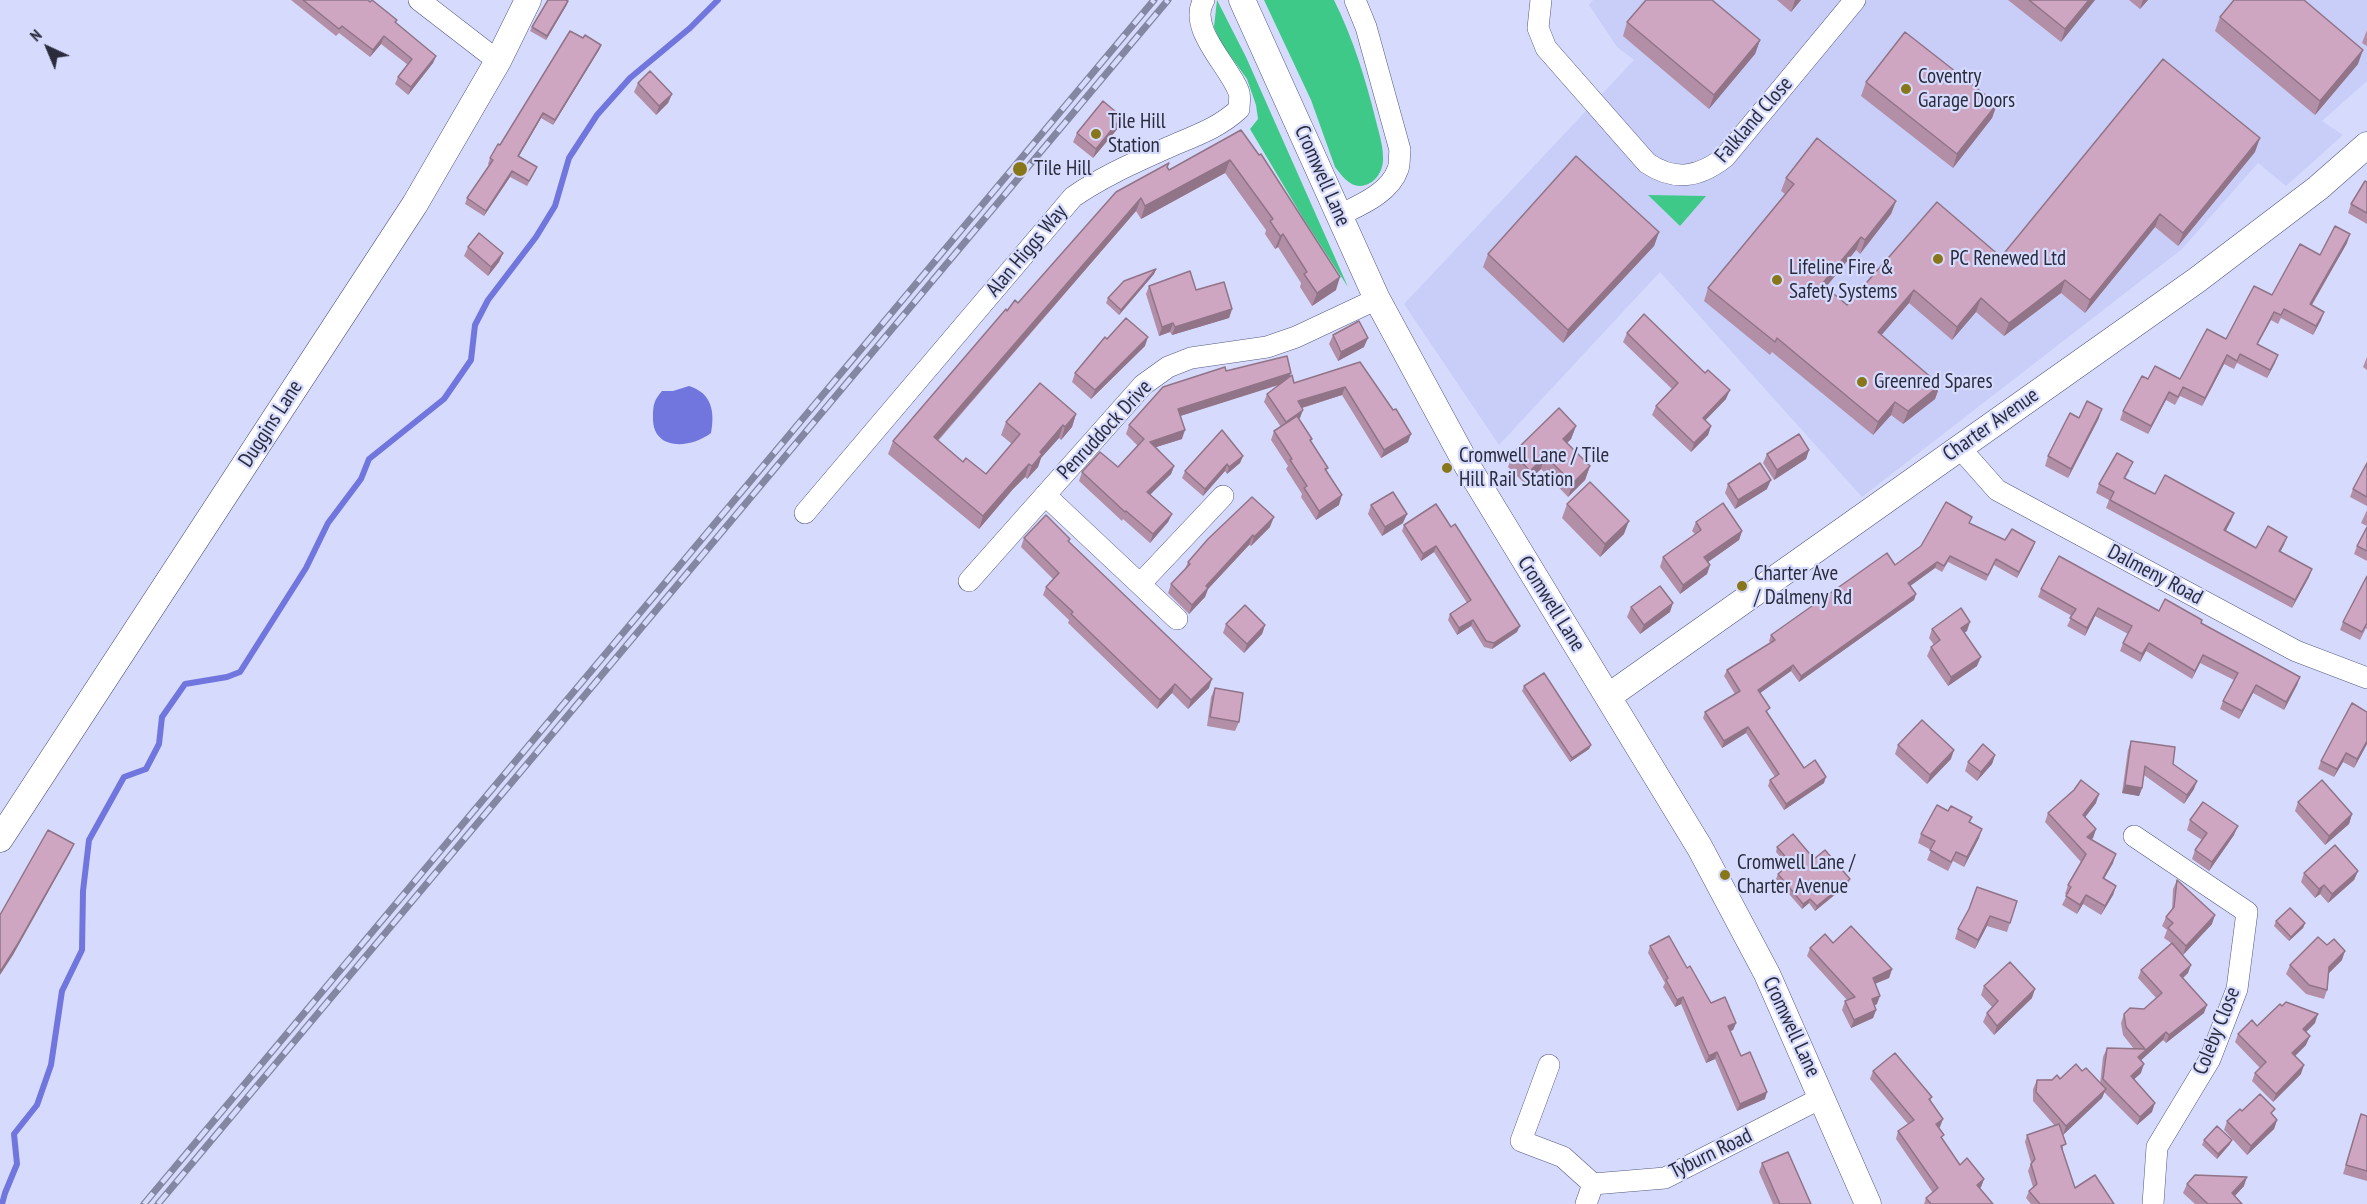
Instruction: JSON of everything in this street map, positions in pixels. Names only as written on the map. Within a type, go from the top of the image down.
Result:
[{"type":"street","points":[[419,0],[498,61]]},
{"type":"street","name":"Duggins Lane","points":[[0,839],[415,204],[498,61],[528,0]]},
{"type":"street","name":"Alan Higgs Way","points":[[805,513],[1073,197],[1118,170],[1212,129],[1230,118],[1239,109],[1240,92],[1203,31],[1200,17],[1204,0]]},
{"type":"street","name":"Cromwell Lane","points":[[1242,0],[1377,299],[1468,467],[1609,696],[1711,869],[1767,974],[1868,1204]]},
{"type":"street","points":[[1340,215],[1366,202],[1384,189],[1398,170],[1400,150],[1369,38],[1355,0]]},
{"type":"street","name":"Falkland Close","points":[[1541,0],[1538,28],[1552,57],[1647,163],[1657,170],[1687,176],[1708,170],[1725,157],[1855,0]]},
{"type":"street","name":"Charter Avenue","points":[[1609,696],[2197,280],[2318,188],[2367,145]]},
{"type":"street","name":"Penruddock Drive","points":[[969,581],[1143,385],[1168,367],[1191,358],[1267,346],[1296,337],[1377,299]]},
{"type":"street","name":"Dalmeny Road","points":[[1959,447],[1996,490],[2296,651],[2367,678]]},
{"type":"street","points":[[1046,495],[1178,619]]},
{"type":"street","points":[[1141,583],[1223,496]]},
{"type":"street","name":"Coleby Close","points":[[2134,836],[2247,912],[2237,988],[2210,1059],[2157,1147],[2153,1204]]},
{"type":"street","points":[[1549,1065],[1521,1141],[1563,1157],[1589,1194]]},
{"type":"street","name":"Tyburn Road","points":[[1589,1194],[1665,1178],[1823,1098]]},
{"type":"shaded area","points":[[1593,0],[2367,0],[2367,81],[2322,121],[2343,135],[2286,186],[2258,163],[2182,249],[1862,497],[1660,272],[1499,445],[1404,304],[1634,60],[1617,47],[1589,5]]},
{"type":"shaded area","points":[[689,386],[703,393],[710,404],[711,433],[683,444],[665,441],[654,428],[653,413],[656,400],[662,391],[673,391]]},
{"type":"green space","points":[[1217,0],[1246,57],[1348,287],[1303,218],[1250,129],[1258,119],[1256,105],[1247,79],[1221,43],[1214,27]]},
{"type":"green space","points":[[1264,0],[1334,0],[1358,59],[1382,144],[1382,167],[1378,176],[1370,183],[1356,186],[1346,180],[1335,167],[1311,100]]},
{"type":"green space","points":[[1648,195],[1706,196],[1680,226]]},
{"type":"building","points":[[303,0],[368,0],[370,2],[372,0],[436,56],[411,87],[398,77],[412,59],[384,36],[373,50],[342,26],[339,29]]},
{"type":"building","points":[[548,0],[568,1],[547,36],[532,27]]},
{"type":"building","points":[[1646,0],[1712,0],[1760,40],[1714,95],[1627,22]]},
{"type":"building","points":[[2029,0],[2089,0],[2065,29]]},
{"type":"building","points":[[2234,0],[2304,0],[2363,50],[2320,101],[2220,17]]},
{"type":"building","points":[[570,31],[583,38],[585,35],[601,45],[555,120],[543,113],[518,156],[537,167],[529,181],[512,171],[486,211],[467,198],[493,160],[490,158],[498,144],[500,145]]},
{"type":"building","points":[[1905,32],[1997,104],[1957,154],[1866,82]]},
{"type":"building","points":[[2163,59],[2260,138],[2183,233],[2160,214],[2090,300],[2065,280],[2009,323],[1981,298],[1957,327],[1914,290],[1878,332],[1940,385],[1908,411],[1895,402],[1878,422],[1777,338],[1775,342],[1708,288],[1794,184],[1786,178],[1817,138],[1896,201],[1865,240],[1861,237],[1822,284],[1847,305],[1937,202],[2001,257]]},
{"type":"building","points":[[650,71],[672,94],[659,106],[638,83]]},
{"type":"building","name":"Tile Hill Station","points":[[1103,101],[1122,117],[1096,149],[1077,133]]},
{"type":"building","points":[[1241,130],[1259,155],[1261,154],[1340,277],[1317,293],[1304,274],[1307,272],[1283,234],[1280,236],[1270,221],[1273,219],[1230,160],[1145,206],[1141,198],[934,437],[963,462],[966,458],[986,474],[1020,434],[1006,422],[1040,383],[1076,414],[1065,427],[1063,425],[1040,452],[1042,454],[1032,466],[1029,464],[983,516],[893,441],[1006,309],[1007,311],[1015,300],[1018,303],[1116,192],[1169,163],[1167,167],[1169,170]]},
{"type":"building","points":[[1576,156],[1659,232],[1568,330],[1488,254]]},
{"type":"building","points":[[2365,181],[2367,182],[2367,213],[2351,204]]},
{"type":"building","points":[[2335,226],[2350,234],[2310,304],[2324,312],[2316,326],[2284,309],[2281,315],[2274,312],[2257,344],[2278,355],[2270,370],[2240,354],[2237,361],[2227,355],[2205,398],[2183,387],[2178,397],[2169,392],[2151,426],[2123,411],[2142,376],[2148,379],[2155,366],[2180,379],[2207,329],[2226,339],[2254,286],[2272,295],[2300,244],[2320,255]]},
{"type":"building","points":[[479,233],[503,253],[491,267],[468,247]]},
{"type":"building","points":[[1156,269],[1121,310],[1108,298],[1124,281]]},
{"type":"building","points":[[1190,271],[1196,290],[1224,282],[1232,309],[1175,327],[1173,323],[1162,327],[1149,286]]},
{"type":"building","points":[[1644,314],[1705,373],[1708,370],[1730,390],[1703,418],[1711,426],[1694,443],[1656,406],[1678,383],[1627,333]]},
{"type":"building","points":[[1126,318],[1148,337],[1095,390],[1075,373],[1105,337],[1107,339]]},
{"type":"building","points":[[1359,321],[1368,338],[1341,352],[1333,335]]},
{"type":"building","points":[[1287,356],[1291,373],[1178,409],[1185,430],[1150,442],[1174,466],[1147,492],[1172,514],[1153,534],[1125,512],[1082,472],[1100,452],[1118,467],[1144,439],[1129,425],[1163,387],[1225,367],[1226,371]]},
{"type":"building","points":[[1360,362],[1393,410],[1396,409],[1411,434],[1384,450],[1345,387],[1298,401],[1303,410],[1286,422],[1267,394],[1292,375],[1294,383]]},
{"type":"building","points":[[2087,401],[2102,409],[2071,469],[2048,456],[2070,413],[2079,418]]},
{"type":"building","points":[[1559,408],[1576,426],[1563,439],[1590,466],[1573,483],[1545,456],[1530,471],[1513,453]]},
{"type":"building","points":[[1297,416],[1328,468],[1325,469],[1342,495],[1319,511],[1304,488],[1307,486],[1290,460],[1292,459],[1274,431]]},
{"type":"building","points":[[1222,430],[1243,456],[1229,467],[1227,464],[1205,489],[1185,471]]},
{"type":"building","points":[[1799,434],[1809,450],[1777,470],[1767,454]]},
{"type":"building","points":[[2117,453],[2133,462],[2124,478],[2155,494],[2165,475],[2234,513],[2224,530],[2256,548],[2268,526],[2287,537],[2279,551],[2312,569],[2295,600],[2110,500],[2114,492],[2099,484]]},
{"type":"building","points":[[1760,463],[1771,480],[1738,500],[1728,484]]},
{"type":"building","points":[[2367,463],[2367,497],[2353,489]]},
{"type":"building","points":[[1590,482],[1629,521],[1605,544],[1567,504]]},
{"type":"building","points":[[1393,492],[1407,514],[1385,527],[1371,505]]},
{"type":"building","points":[[1252,497],[1274,517],[1254,537],[1253,535],[1206,586],[1208,588],[1192,605],[1171,584],[1190,564],[1188,562],[1208,539]]},
{"type":"building","points":[[1946,502],[1972,517],[1969,523],[2005,540],[2012,529],[2035,542],[2019,572],[1996,559],[1988,575],[1950,556],[1944,566],[1937,562],[1908,583],[1916,594],[1801,676],[1793,665],[1758,690],[1770,708],[1766,711],[1804,768],[1815,760],[1826,777],[1786,804],[1770,780],[1779,774],[1748,727],[1724,741],[1705,712],[1740,691],[1727,670],[1775,640],[1771,635],[1887,553],[1895,565],[1921,546]]},
{"type":"building","points":[[1723,503],[1742,531],[1704,557],[1710,565],[1683,585],[1663,557],[1701,530],[1696,522]]},
{"type":"building","points":[[1436,504],[1451,527],[1455,524],[1520,626],[1494,643],[1486,641],[1473,620],[1459,628],[1450,614],[1471,600],[1436,546],[1423,554],[1404,525]]},
{"type":"building","points":[[1046,515],[1070,539],[1068,541],[1212,679],[1191,700],[1175,684],[1160,700],[1046,587],[1059,573],[1024,538]]},
{"type":"building","points":[[2367,527],[2367,551],[2357,546]]},
{"type":"building","points":[[2059,556],[2159,611],[2165,599],[2202,620],[2201,623],[2300,677],[2286,702],[2256,685],[2242,711],[2223,701],[2238,673],[2203,655],[2195,671],[2149,643],[2142,654],[2123,643],[2132,626],[2098,608],[2087,628],[2070,618],[2076,609],[2041,589]]},
{"type":"building","points":[[2367,576],[2367,623],[2362,632],[2343,622]]},
{"type":"building","points":[[1660,586],[1673,603],[1644,625],[1631,607]]},
{"type":"building","points":[[1245,605],[1265,625],[1247,644],[1226,624]]},
{"type":"building","points":[[1961,608],[1970,622],[1961,628],[1981,657],[1951,677],[1931,647],[1940,640],[1932,629]]},
{"type":"building","points":[[1544,673],[1591,745],[1572,758],[1524,686]]},
{"type":"building","points":[[1215,688],[1243,693],[1239,722],[1210,717]]},
{"type":"building","points":[[2352,703],[2367,712],[2367,741],[2357,759],[2346,753],[2337,769],[2321,761]]},
{"type":"building","points":[[1922,720],[1954,750],[1930,775],[1898,745]]},
{"type":"building","points":[[2131,741],[2175,747],[2173,764],[2197,781],[2187,795],[2145,766],[2142,788],[2125,785]]},
{"type":"building","points":[[1983,744],[1995,755],[1981,772],[1968,762]]},
{"type":"building","points":[[2081,780],[2099,794],[2083,815],[2096,829],[2087,837],[2116,854],[2103,878],[2116,886],[2105,906],[2086,895],[2080,905],[2066,896],[2071,887],[2068,885],[2086,854],[2048,813],[2074,790]]},
{"type":"building","points":[[2322,780],[2352,814],[2329,836],[2298,802]]},
{"type":"building","points":[[2203,802],[2238,826],[2212,862],[2195,850],[2207,833],[2190,820]]},
{"type":"building","points":[[1937,805],[1948,811],[1951,806],[1972,817],[1969,822],[1982,829],[1967,857],[1956,852],[1951,862],[1930,850],[1935,841],[1921,834]]},
{"type":"building","points":[[48,830],[74,844],[0,972],[0,915]]},
{"type":"building","points":[[1793,834],[1814,859],[1825,850],[1850,879],[1817,906],[1810,899],[1803,904],[1778,874],[1791,863],[1777,847]]},
{"type":"building","points":[[2335,845],[2358,871],[2332,894],[2324,885],[2319,889],[2304,873]]},
{"type":"building","points":[[2177,880],[2215,915],[2186,946],[2168,928],[2173,923],[2166,917],[2174,907]]},
{"type":"building","points":[[1977,887],[2017,901],[2010,923],[1990,916],[1978,940],[1958,929]]},
{"type":"building","points":[[2290,908],[2305,923],[2291,937],[2276,921]]},
{"type":"building","points":[[1851,926],[1892,969],[1873,978],[1880,996],[1872,999],[1876,1010],[1854,1020],[1845,1001],[1855,997],[1810,948],[1825,934],[1833,943]]},
{"type":"building","points":[[1669,936],[1687,968],[1690,966],[1711,1003],[1725,997],[1736,1023],[1728,1026],[1741,1056],[1750,1052],[1767,1092],[1740,1104],[1717,1052],[1709,1056],[1683,997],[1677,1000],[1650,946]]},
{"type":"building","points":[[2318,937],[2327,945],[2334,939],[2345,951],[2329,967],[2327,990],[2309,985],[2290,965]]},
{"type":"building","points":[[2172,943],[2191,965],[2180,975],[2207,1005],[2169,1035],[2166,1032],[2138,1057],[2144,1064],[2131,1076],[2155,1103],[2140,1117],[2103,1079],[2107,1048],[2145,1049],[2126,1027],[2124,1014],[2130,1008],[2144,1009],[2162,993],[2141,970]]},
{"type":"building","points":[[2010,962],[2035,989],[1997,1026],[1987,1013],[1998,1001],[1984,986]]},
{"type":"building","points":[[2286,1002],[2318,1014],[2303,1029],[2310,1036],[2292,1053],[2304,1065],[2276,1094],[2255,1073],[2266,1062],[2238,1034],[2252,1020],[2257,1026],[2280,1004],[2282,1006]]},
{"type":"building","points":[[1895,1053],[1932,1097],[1929,1099],[1943,1119],[1936,1124],[1944,1135],[1941,1137],[1960,1165],[1967,1158],[1984,1179],[1977,1185],[1993,1204],[1931,1204],[1926,1198],[1938,1188],[1898,1131],[1914,1120],[1873,1071]]},
{"type":"building","points":[[2076,1064],[2082,1071],[2086,1068],[2106,1089],[2066,1126],[2036,1092],[2037,1080],[2052,1080],[2057,1075],[2060,1079]]},
{"type":"building","points":[[2260,1094],[2275,1109],[2271,1113],[2277,1120],[2251,1146],[2227,1121]]},
{"type":"building","points":[[2361,1114],[2367,1116],[2367,1171],[2346,1165]]},
{"type":"building","points":[[2059,1124],[2066,1144],[2061,1146],[2075,1188],[2095,1175],[2114,1204],[2040,1204],[2029,1191],[2037,1184],[2031,1164],[2035,1159],[2027,1135]]},
{"type":"building","points":[[2217,1126],[2232,1140],[2218,1154],[2204,1140]]},
{"type":"building","points":[[1788,1152],[1811,1204],[1780,1204],[1762,1163]]},
{"type":"building","points":[[2195,1175],[2247,1177],[2232,1193],[2242,1204],[2208,1204],[2187,1184]]},
{"type":"waterway","points":[[2,1204],[17,1164],[14,1134],[37,1105],[51,1065],[62,991],[82,950],[83,891],[89,840],[124,777],[146,769],[159,744],[162,717],[185,684],[227,677],[240,672],[306,568],[328,523],[361,479],[369,459],[444,399],[471,360],[475,325],[488,300],[536,237],[555,206],[569,158],[597,115],[630,78],[690,28],[718,0]]},
{"type":"railway","points":[[144,1204],[1154,0]]},
{"type":"railway","points":[[158,1204],[1168,0]]},
{"type":"place","name":"Coventry Garage Doors","points":[[1906,89]]},
{"type":"place","name":"Tile Hill Station","points":[[1096,134]]},
{"type":"place","name":"Tile Hill","points":[[1020,169]]},
{"type":"place","name":"PC Renewed Ltd","points":[[1938,259]]},
{"type":"place","name":"Lifeline Fire & Safety Systems","points":[[1777,280]]},
{"type":"place","name":"Greenred Spares","points":[[1862,382]]},
{"type":"place","name":"Cromwell Lane / Tile Hill Rail Station","points":[[1447,468]]},
{"type":"place","name":"Charter Ave / Dalmeny Rd","points":[[1742,586]]},
{"type":"place","name":"Cromwell Lane / Charter Avenue","points":[[1725,875]]}]
